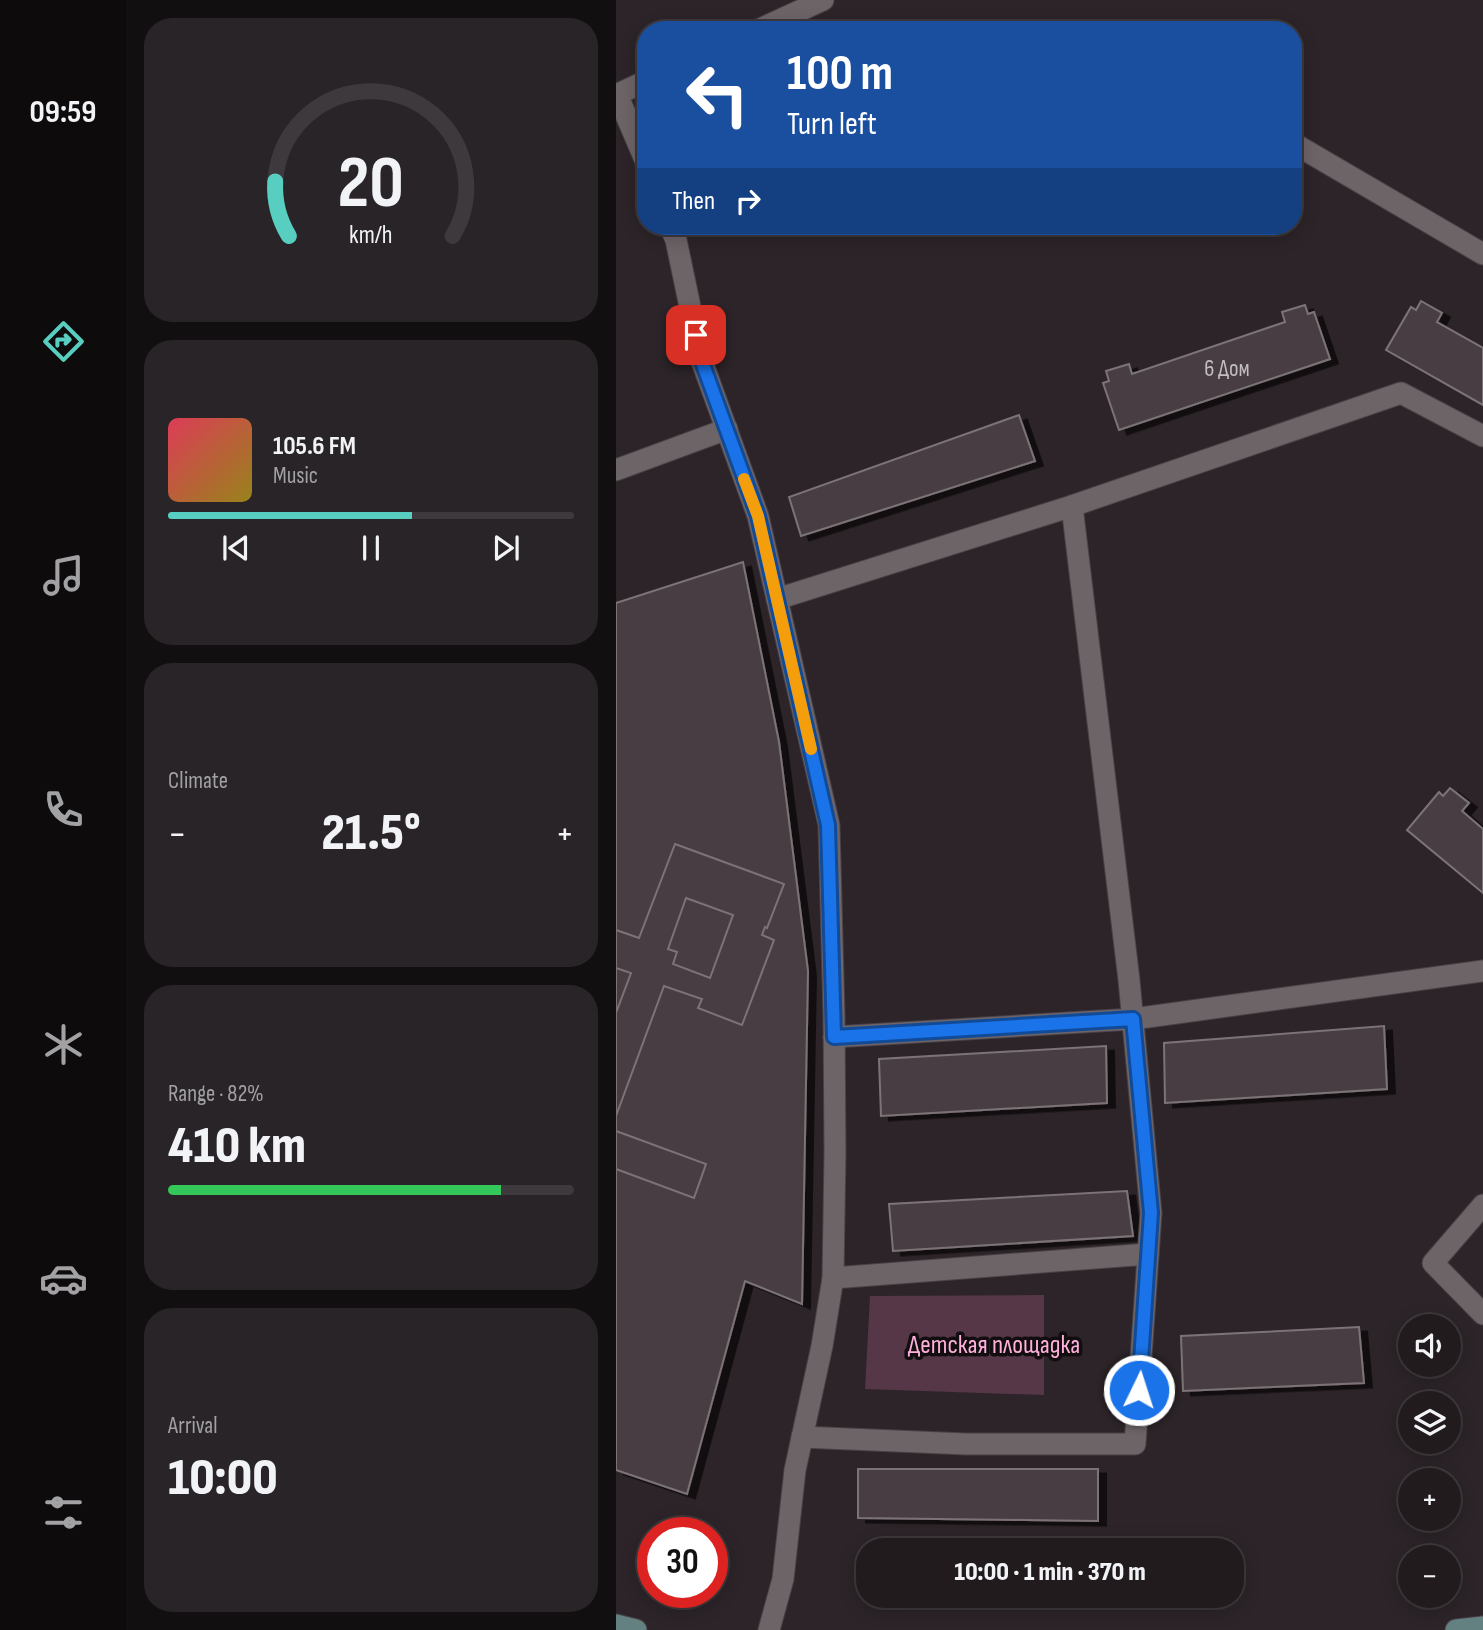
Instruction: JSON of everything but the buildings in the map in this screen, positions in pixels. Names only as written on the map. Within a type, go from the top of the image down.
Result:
[{"type":"main road","points":[[616,1625],[636,1630]]},
{"type":"main road","points":[[1456,1630],[1483,1627]]},
{"type":"street","points":[[778,21],[824,0]]},
{"type":"street","points":[[637,85],[617,94],[637,141]]},
{"type":"street","points":[[1302,148],[1483,254]]},
{"type":"street","points":[[674,235],[701,359],[758,516],[828,825],[834,1037],[833,1278],[822,1346],[795,1470],[783,1579],[769,1630]]},
{"type":"street","points":[[777,599],[1072,506],[1401,393],[1483,436]]},
{"type":"street","points":[[616,470],[727,429]]},
{"type":"street","points":[[802,1437],[966,1444],[1135,1444],[1151,1213],[1133,1019],[1072,506]]},
{"type":"street","points":[[834,1037],[1133,1019],[1483,971]]},
{"type":"street","points":[[1483,1205],[1433,1264],[1483,1314]]},
{"type":"street","points":[[833,1278],[1148,1254]]},
{"type":"green space","name":"Детская площадка","points":[[1044,1295],[1044,1395],[865,1389],[870,1296]]},
{"type":"slow traffic","points":[[744,479],[758,516],[811,749]]},
{"type":"route","points":[[696,335],[701,359],[758,516],[828,825],[834,1037],[1133,1019],[1151,1213],[1139,1390]]}]
